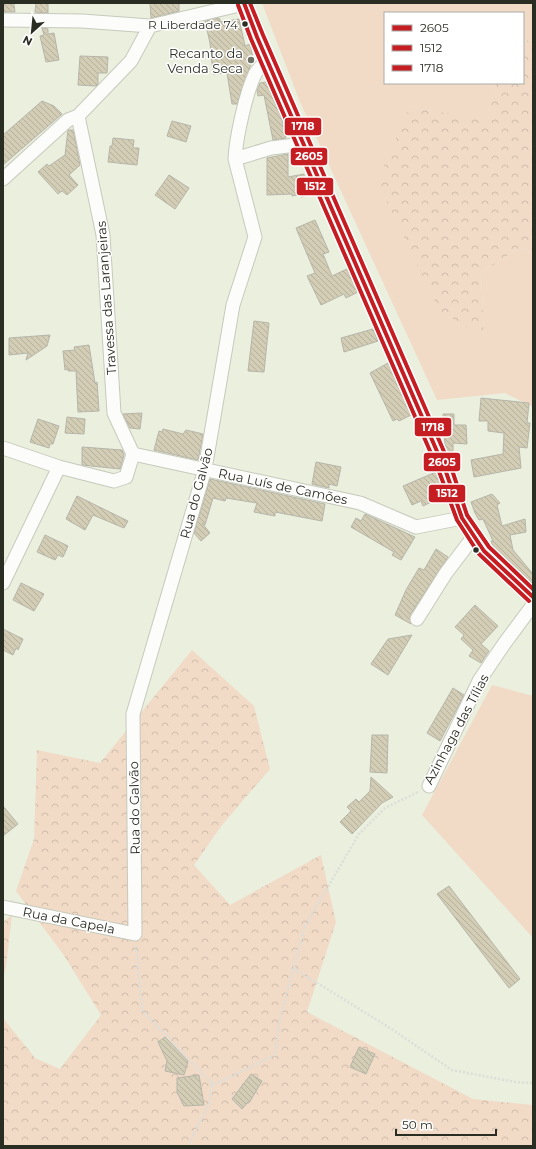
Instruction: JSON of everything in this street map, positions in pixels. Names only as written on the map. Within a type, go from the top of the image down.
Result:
[{"type":"street","points":[[3,20],[82,21],[150,26],[244,4],[446,472],[462,518],[484,551],[533,597]]},
{"type":"street","points":[[3,179],[68,120],[78,116],[131,61],[150,26]]},
{"type":"street","name":"Rua do Galvão","points":[[135,934],[133,714],[205,469],[233,306],[255,237],[235,159],[242,117],[255,74],[267,60]]},
{"type":"street","name":"Travessa das Laranjeiras","points":[[78,116],[103,235],[114,413],[133,454]]},
{"type":"street","points":[[235,159],[271,148],[304,144]]},
{"type":"street","points":[[3,448],[59,466],[114,481],[126,477],[133,454]]},
{"type":"street","name":"Rua Luís de Camões","points":[[133,454],[360,503],[416,527],[462,518]]},
{"type":"street","points":[[3,583],[59,466]]},
{"type":"street","points":[[417,619],[446,573],[474,536]]},
{"type":"street","name":"Azinhaga das Tílias","points":[[429,786],[480,681],[504,644],[533,605]]},
{"type":"street","name":"Rua da Capela","points":[[3,907],[135,934]]},
{"type":"path","name":"Azinhaga das Tílias","points":[[212,1084],[220,1082],[275,1055],[280,1022],[305,926],[359,834],[385,808],[429,786]]},
{"type":"path","points":[[135,934],[142,1010],[212,1084],[210,1102],[188,1146]]},
{"type":"path","points":[[293,968],[390,1028],[452,1070],[515,1082],[533,1083]]},
{"type":"green space","points":[[262,3],[533,3],[533,40],[524,41],[524,12],[384,12],[384,84],[496,84],[487,121],[410,107],[484,337],[481,273],[519,248],[533,254],[533,407],[505,393],[437,400],[300,102]]},
{"type":"green space","points":[[533,40],[533,254],[519,248],[481,273],[484,338],[439,310],[377,181],[410,107],[487,120],[496,84],[524,84],[524,41]]},
{"type":"green space","points":[[192,650],[254,706],[270,769],[222,825],[194,865],[230,905],[321,855],[336,922],[307,1012],[473,1099],[533,1105],[533,1146],[3,1146],[3,1018],[35,1058],[60,1069],[101,1015],[63,954],[16,891],[34,839],[37,750],[100,763]]},
{"type":"green space","points":[[492,685],[533,696],[533,938],[422,815]]},
{"type":"green space","points":[[12,915],[6,967],[3,979],[3,922]]},
{"type":"building","points":[[3,3],[14,4],[15,12],[3,12]]},
{"type":"building","points":[[36,3],[48,3],[48,13],[35,12]]},
{"type":"building","points":[[150,3],[179,3],[179,11],[151,18]]},
{"type":"building","points":[[219,18],[221,22],[239,19],[245,46],[250,44],[253,58],[237,104],[232,104],[227,73],[213,74],[210,43],[205,21]]},
{"type":"building","points":[[42,28],[48,29],[48,34],[54,33],[59,60],[46,62],[40,36],[44,35]]},
{"type":"building","points":[[80,56],[108,57],[107,73],[98,73],[98,84],[96,86],[78,85]]},
{"type":"building","points":[[266,82],[282,119],[286,138],[273,140],[264,95],[258,96],[257,91],[260,83]]},
{"type":"building","points":[[42,101],[54,106],[62,114],[3,165],[3,135]]},
{"type":"building","points":[[172,121],[191,126],[186,142],[167,136]]},
{"type":"building","points":[[68,130],[73,130],[80,165],[69,175],[78,185],[67,195],[62,191],[58,194],[38,172],[47,164],[49,166],[65,155]]},
{"type":"building","points":[[113,138],[134,140],[133,148],[139,148],[137,165],[108,162],[110,146],[112,146]]},
{"type":"building","points":[[288,154],[288,177],[304,174],[305,182],[309,181],[315,194],[301,197],[301,194],[292,196],[292,194],[267,195],[267,158]]},
{"type":"building","points":[[169,175],[189,188],[175,209],[155,195]]},
{"type":"building","points":[[315,220],[329,252],[323,254],[332,276],[347,269],[358,292],[346,298],[344,294],[321,305],[307,276],[315,273],[296,228]]},
{"type":"building","points":[[254,321],[269,323],[264,372],[248,371]]},
{"type":"building","points":[[373,329],[378,341],[344,352],[341,338]]},
{"type":"building","points":[[50,335],[47,346],[26,360],[28,353],[9,355],[9,338]]},
{"type":"building","points":[[89,345],[95,383],[97,382],[99,411],[78,412],[76,371],[68,371],[68,369],[65,370],[63,351],[75,350],[74,347]]},
{"type":"building","points":[[388,363],[411,415],[399,421],[397,419],[393,421],[370,373]]},
{"type":"building","points":[[481,398],[529,403],[527,423],[530,423],[527,448],[519,447],[521,468],[474,477],[471,460],[503,454],[504,433],[488,431],[488,421],[479,421]]},
{"type":"building","points":[[142,413],[140,429],[130,428],[123,414]]},
{"type":"building","points":[[443,414],[454,414],[454,425],[466,425],[467,444],[453,443],[453,452],[448,452],[445,446]]},
{"type":"building","points":[[67,417],[85,419],[84,434],[65,433]]},
{"type":"building","points":[[38,419],[59,426],[53,444],[50,444],[49,448],[30,442]]},
{"type":"building","points":[[163,429],[183,434],[186,430],[203,434],[198,460],[154,450],[159,431],[162,432]]},
{"type":"building","points":[[82,447],[122,450],[124,455],[120,469],[82,465]]},
{"type":"building","points":[[316,462],[341,467],[337,486],[329,484],[329,488],[312,484]]},
{"type":"building","points":[[436,472],[444,496],[423,506],[421,501],[412,505],[403,486]]},
{"type":"building","points":[[210,479],[325,504],[322,521],[275,512],[275,516],[254,512],[257,503],[226,498],[225,501],[213,498],[205,525],[202,523],[210,533],[201,541],[194,533]]},
{"type":"building","points":[[492,494],[500,503],[497,505],[502,526],[525,519],[526,532],[510,535],[513,550],[533,574],[533,584],[493,546],[491,541],[493,541],[483,519],[479,520],[475,513],[471,502]]},
{"type":"building","points":[[77,496],[128,521],[124,528],[93,515],[85,530],[66,519]]},
{"type":"building","points":[[365,514],[415,537],[401,560],[392,555],[394,552],[351,527],[356,518],[361,521]]},
{"type":"building","points":[[45,535],[68,546],[63,557],[58,555],[55,560],[37,552]]},
{"type":"building","points":[[436,549],[448,557],[410,615],[411,624],[395,615],[406,590],[419,568],[424,570]]},
{"type":"building","points":[[21,583],[44,594],[34,611],[13,600]]},
{"type":"building","points":[[475,605],[498,626],[481,644],[489,651],[481,663],[469,656],[473,650],[461,639],[464,635],[455,627]]},
{"type":"building","points":[[3,629],[23,639],[18,650],[16,648],[13,655],[3,650]]},
{"type":"building","points":[[412,635],[388,675],[371,664],[388,639]]},
{"type":"building","points":[[453,688],[464,695],[440,741],[427,733]]},
{"type":"building","points":[[372,735],[388,735],[387,773],[370,772]]},
{"type":"building","points":[[371,777],[393,797],[382,803],[352,834],[340,822],[351,811],[347,807],[356,799],[359,802],[370,791]]},
{"type":"building","points":[[3,806],[18,824],[3,836]]},
{"type":"building","points":[[449,886],[520,979],[509,988],[437,894]]},
{"type":"building","points":[[165,1037],[188,1061],[184,1075],[165,1071],[167,1061],[158,1042]]},
{"type":"building","points":[[359,1047],[375,1054],[366,1074],[350,1067]]},
{"type":"building","points":[[251,1074],[262,1081],[249,1103],[248,1102],[242,1109],[232,1099]]},
{"type":"building","points":[[199,1075],[204,1105],[184,1106],[177,1092],[177,1078]]},
{"type":"transit line","name":"2605","points":[[244,3],[257,37],[446,472],[462,518],[484,551],[533,597]]},
{"type":"transit line","name":"1718","points":[[250,3],[452,470],[467,515],[489,547],[533,589]]},
{"type":"transit line","name":"1512","points":[[238,5],[251,39],[440,474],[457,520],[479,554],[529,601]]},
{"type":"place","name":"R Liberdade 74","points":[[245,24]]},
{"type":"place","name":"Recanto da Venda Seca","points":[[251,60]]}]
